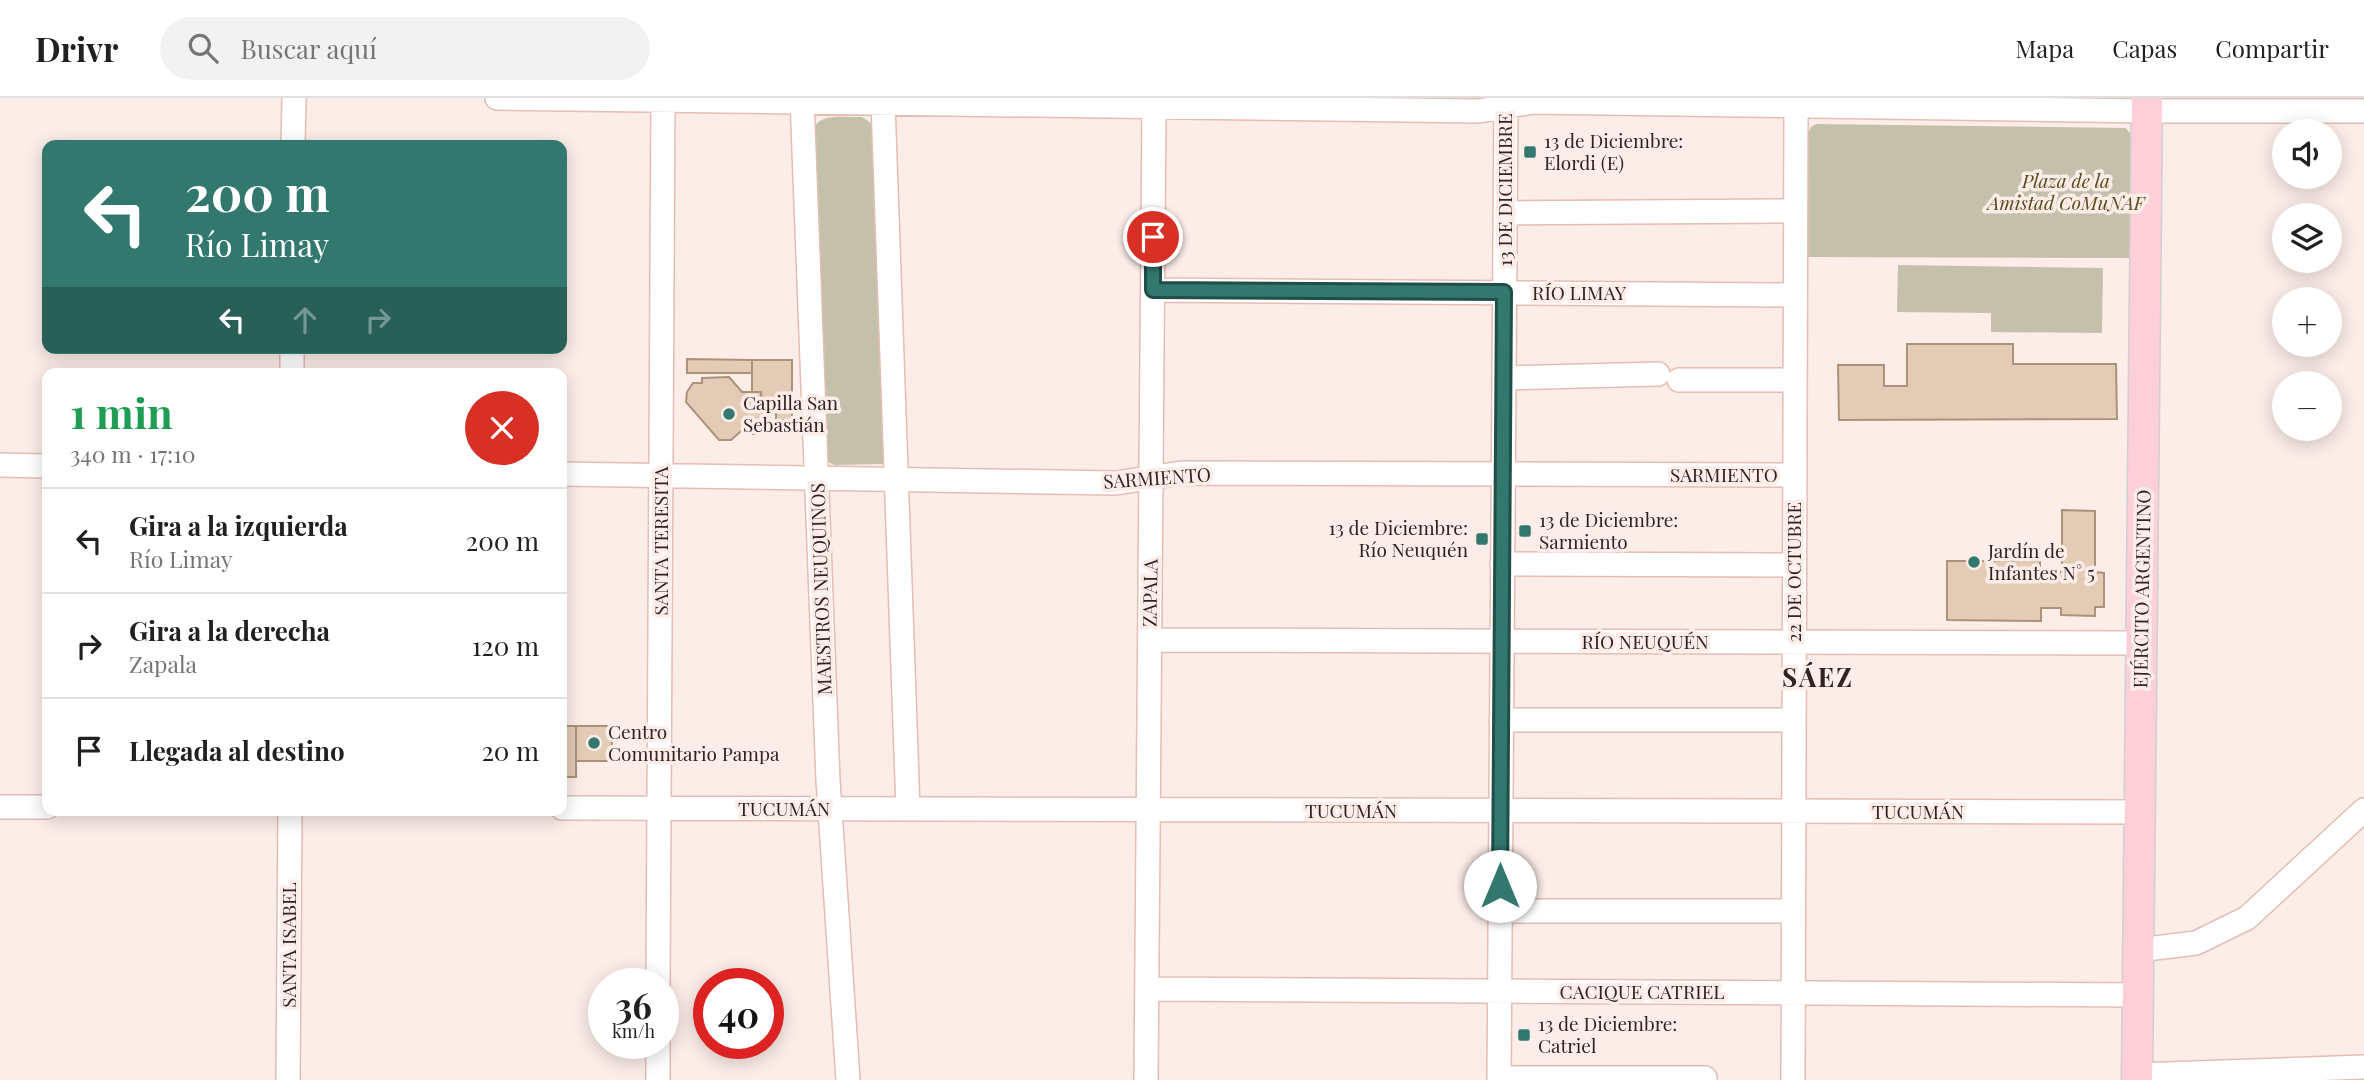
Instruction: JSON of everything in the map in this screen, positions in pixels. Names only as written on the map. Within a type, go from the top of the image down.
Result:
[{"type":"main road","name":"EJÉRCITO ARGENTINO","points":[[2137,1077],[2147,105]]},
{"type":"street","points":[[293,140],[294,98]]},
{"type":"street","points":[[497,98],[883,103],[1337,104],[1485,111],[1506,102],[1796,106],[1973,103],[2356,107]]},
{"type":"street","name":"SANTA TERESITA","points":[[658,968],[663,99]]},
{"type":"street","name":"MAESTROS NEUQUINOS","points":[[803,100],[830,809],[848,1080]]},
{"type":"street","name":"13 DE DICIEMBRE","points":[[1499,1079],[1506,102]]},
{"type":"street","points":[[883,103],[908,809]]},
{"type":"street","name":"ZAPALA","points":[[1146,1080],[1153,290],[1169,104]]},
{"type":"street","name":"22 DE OCTUBRE","points":[[1793,1080],[1796,106]]},
{"type":"street","points":[[1505,213],[1796,211]]},
{"type":"street","name":"RÍO LIMAY","points":[[1153,290],[1795,295]]},
{"type":"street","points":[[1504,378],[1668,377],[1795,380]]},
{"type":"street","points":[[0,465],[42,466]]},
{"type":"street","name":"SARMIENTO","points":[[567,474],[1123,483],[1181,473],[1795,475]]},
{"type":"street","points":[[1502,564],[1794,565]]},
{"type":"street","name":"RÍO NEUQUÉN","points":[[1150,640],[2141,643]]},
{"type":"street","points":[[1501,720],[1794,720]]},
{"type":"street","points":[[0,807],[42,807]]},
{"type":"street","name":"TUCUMÁN","points":[[567,808],[2139,813]]},
{"type":"street","points":[[2138,950],[2196,943],[2247,918],[2364,810]]},
{"type":"street","name":"SANTA ISABEL","points":[[288,1080],[290,816]]},
{"type":"street","points":[[1500,911],[1793,911]]},
{"type":"street","name":"CACIQUE CATRIEL","points":[[1147,989],[2137,995]]},
{"type":"street","points":[[658,1059],[658,1080]]},
{"type":"street","points":[[2137,1077],[2364,1068]]},
{"type":"street","points":[[1499,1079],[1705,1078]]},
{"type":"green space","points":[[862,117],[874,125],[885,464],[834,465],[827,461],[814,129],[827,118]]},
{"type":"green space","name":"Plaza de la Amistad CoMuNAF","points":[[1816,124],[2126,128],[2133,137],[2134,258],[1807,257],[1808,133]]},
{"type":"green space","points":[[1898,265],[2103,268],[2102,333],[1991,332],[1991,313],[1897,312]]},
{"type":"building","points":[[1907,344],[2013,344],[2013,364],[2116,364],[2117,419],[1839,420],[1838,365],[1884,365],[1884,386],[1907,386]]},
{"type":"building","points":[[687,359],[752,360],[752,373],[687,373]]},
{"type":"building","points":[[752,360],[792,360],[792,420],[776,420],[776,402],[762,402],[761,392],[752,392]]},
{"type":"building","name":"Capilla San Sebastián","points":[[729,377],[742,392],[761,392],[762,434],[753,434],[753,428],[748,425],[731,440],[719,440],[686,402],[687,392],[693,383],[702,383],[702,378]]},
{"type":"building","points":[[2062,510],[2095,511],[2095,572],[2104,573],[2104,607],[2095,607],[2095,616],[2061,615],[2061,608],[2041,608],[2041,621],[1947,620],[1947,561],[2040,561],[2040,572],[2062,572]]},
{"type":"building","points":[[567,726],[576,726],[576,777],[567,777]]},
{"type":"building","name":"Centro Comunitario Pampa","points":[[576,726],[612,726],[612,761],[576,761]]},
{"type":"place","name":"13 de Diciembre: Elordi (E)","points":[[1530,152]]},
{"type":"place","name":"Capilla San Sebastián","points":[[729,414]]},
{"type":"place","name":"13 de Diciembre: Sarmiento","points":[[1525,531]]},
{"type":"place","name":"13 de Diciembre: Río Neuquén","points":[[1482,539]]},
{"type":"place","name":"Jardín de Infantes N° 5","points":[[1974,562]]},
{"type":"place","name":"Centro Comunitario Pampa","points":[[594,743]]},
{"type":"place","name":"13 de Diciembre: Catriel","points":[[1524,1035]]},
{"type":"district","name":"SÁEZ","points":[[1818,678]]},
{"type":"route","points":[[1153,237],[1153,290],[1504,292],[1500,886]]}]
